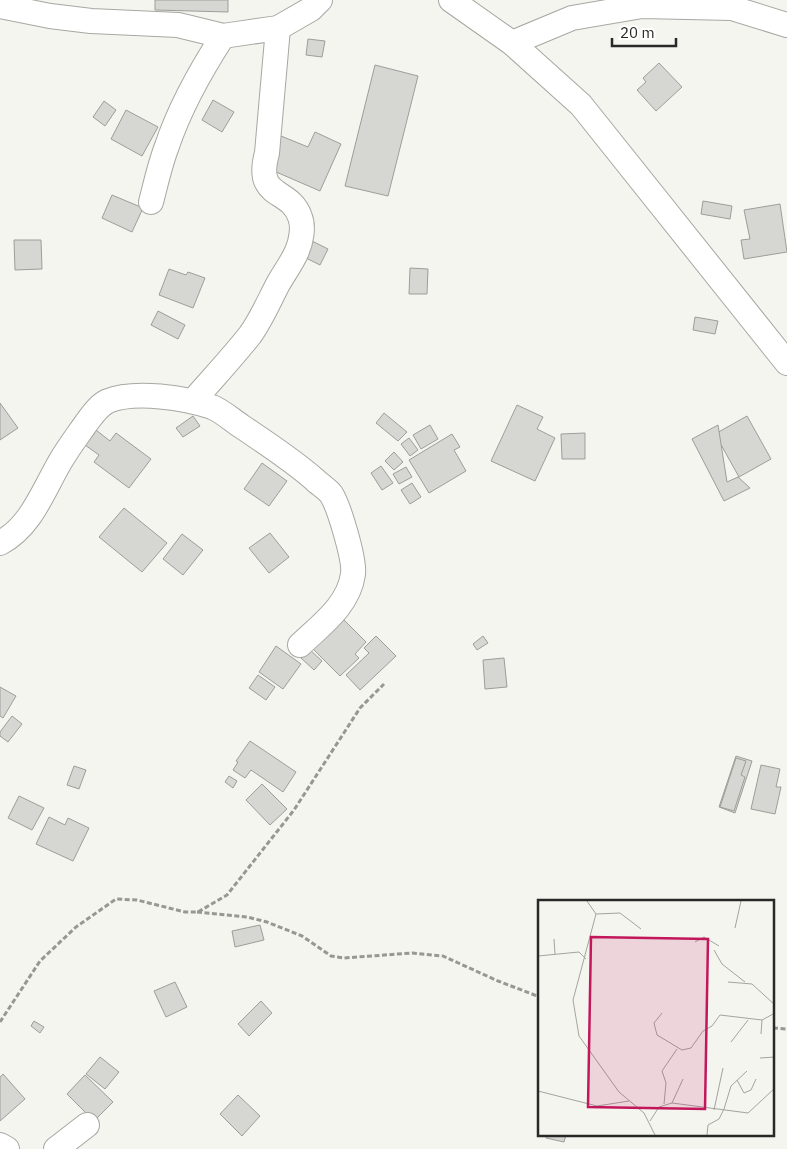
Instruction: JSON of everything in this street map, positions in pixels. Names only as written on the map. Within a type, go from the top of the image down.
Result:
[{"type":"street","points":[[0,6],[50,16],[91,21],[178,25],[224,36],[278,28],[311,9],[320,0]]},
{"type":"street","points":[[451,0],[512,43],[582,105],[787,363]]},
{"type":"street","points":[[512,43],[572,18],[642,6],[732,8],[787,25]]},
{"type":"street","points":[[193,401],[251,333],[298,251],[302,233],[301,219],[296,208],[268,184],[264,176],[263,167],[267,153],[278,28]]},
{"type":"street","points":[[151,202],[167,146],[187,97],[207,60],[224,36]]},
{"type":"street","points":[[0,543],[10,538],[22,527],[35,508],[60,462],[99,407],[108,401],[129,397],[163,396],[193,401],[215,408],[294,461],[331,494],[345,532],[352,558],[353,573],[346,597],[330,617],[300,644]]},
{"type":"street","points":[[56,1149],[87,1125]]},
{"type":"street","points":[[0,1145],[7,1149]]},
{"type":"path","points":[[196,912],[227,895],[240,880],[294,810],[360,708],[384,684]]},
{"type":"path","points":[[0,1022],[40,961],[76,927],[116,899],[137,900],[185,912],[247,917],[267,922],[302,936],[331,956],[344,958],[412,953],[443,956],[498,982],[538,996]]},
{"type":"path","points":[[774,1028],[787,1029]]},
{"type":"building","points":[[155,0],[228,0],[228,12],[155,10]]},
{"type":"building","points":[[308,39],[325,41],[322,57],[306,55]]},
{"type":"building","points":[[659,63],[682,87],[656,111],[637,90],[646,82],[643,78]]},
{"type":"building","points":[[375,65],[418,76],[388,196],[345,186]]},
{"type":"building","points":[[213,100],[234,112],[222,132],[202,120]]},
{"type":"building","points":[[104,101],[116,110],[105,126],[93,117]]},
{"type":"building","points":[[126,110],[158,127],[142,156],[111,139]]},
{"type":"building","points":[[315,132],[341,144],[320,191],[267,168],[281,136],[308,147]]},
{"type":"building","points":[[112,195],[143,208],[132,232],[102,218]]},
{"type":"building","points":[[703,201],[732,206],[730,219],[701,214]]},
{"type":"building","points":[[780,204],[787,252],[744,259],[741,240],[750,239],[744,210]]},
{"type":"building","points":[[14,240],[41,240],[42,269],[15,270]]},
{"type":"building","points":[[310,240],[328,249],[320,265],[302,256]]},
{"type":"building","points":[[410,268],[428,269],[427,294],[409,294]]},
{"type":"building","points":[[169,269],[186,275],[188,272],[205,278],[193,308],[159,295]]},
{"type":"building","points":[[158,311],[185,325],[178,339],[151,325]]},
{"type":"building","points":[[695,317],[718,321],[715,334],[693,330]]},
{"type":"building","points":[[0,403],[18,428],[0,440]]},
{"type":"building","points":[[517,405],[543,417],[537,429],[555,438],[535,481],[491,461]]},
{"type":"building","points":[[384,413],[407,432],[398,441],[376,423]]},
{"type":"building","points":[[193,416],[200,426],[183,437],[176,428]]},
{"type":"building","points":[[747,416],[771,459],[739,477],[715,434]]},
{"type":"building","points":[[430,425],[438,439],[421,449],[413,435]]},
{"type":"building","points":[[718,425],[727,482],[738,477],[750,488],[724,501],[692,439]]},
{"type":"building","points":[[96,430],[110,441],[116,433],[151,459],[129,488],[94,462],[99,455],[85,445]]},
{"type":"building","points":[[585,433],[585,459],[562,459],[561,434]]},
{"type":"building","points":[[452,434],[460,447],[454,450],[466,471],[429,493],[409,460]]},
{"type":"building","points":[[409,438],[418,450],[410,456],[401,444]]},
{"type":"building","points":[[394,452],[403,462],[394,470],[385,461]]},
{"type":"building","points":[[262,463],[287,481],[269,506],[244,489]]},
{"type":"building","points":[[381,466],[393,483],[382,490],[371,473]]},
{"type":"building","points":[[406,467],[412,477],[399,484],[393,474]]},
{"type":"building","points":[[412,483],[421,497],[410,504],[401,490]]},
{"type":"building","points":[[124,508],[167,543],[142,572],[99,537]]},
{"type":"building","points":[[270,533],[289,557],[269,573],[249,548]]},
{"type":"building","points":[[182,534],[203,550],[183,575],[163,559]]},
{"type":"building","points":[[338,614],[366,642],[355,654],[359,658],[340,676],[304,640]]},
{"type":"building","points":[[376,636],[396,656],[360,690],[346,675],[369,653],[364,648]]},
{"type":"building","points":[[483,636],[488,643],[477,650],[473,644]]},
{"type":"building","points":[[276,646],[301,664],[283,689],[259,672]]},
{"type":"building","points":[[309,649],[322,661],[314,670],[301,658]]},
{"type":"building","points":[[504,658],[507,687],[485,689],[483,660]]},
{"type":"building","points":[[258,675],[275,687],[266,700],[249,688]]},
{"type":"building","points":[[0,687],[16,696],[3,718],[0,716]]},
{"type":"building","points":[[12,716],[22,724],[8,742],[0,736],[0,732]]},
{"type":"building","points":[[250,741],[296,772],[283,792],[251,770],[245,778],[233,770],[238,762],[236,761]]},
{"type":"building","points":[[736,756],[752,761],[735,813],[719,807]]},
{"type":"building","points":[[736,758],[746,761],[741,775],[745,777],[734,811],[720,807]]},
{"type":"building","points":[[761,765],[780,769],[776,787],[781,787],[775,814],[751,809]]},
{"type":"building","points":[[74,766],[86,770],[79,789],[67,785]]},
{"type":"building","points":[[229,776],[237,781],[233,788],[225,782]]},
{"type":"building","points":[[262,784],[287,809],[270,825],[246,800]]},
{"type":"building","points":[[19,796],[44,808],[32,830],[8,818]]},
{"type":"building","points":[[49,817],[65,825],[68,818],[89,828],[73,861],[36,844]]},
{"type":"building","points":[[260,925],[264,940],[235,947],[232,931]]},
{"type":"building","points":[[175,982],[187,1007],[166,1017],[154,991]]},
{"type":"building","points":[[261,1001],[272,1013],[249,1036],[238,1024]]},
{"type":"building","points":[[34,1021],[44,1027],[40,1033],[31,1026]]},
{"type":"building","points":[[100,1057],[119,1072],[105,1089],[86,1074]]},
{"type":"building","points":[[3,1074],[25,1099],[0,1121],[0,1077]]},
{"type":"building","points":[[85,1075],[113,1102],[94,1121],[67,1094]]},
{"type":"building","points":[[238,1095],[260,1116],[242,1136],[220,1114]]},
{"type":"building","points":[[547,1136],[566,1136],[564,1142],[546,1138]]}]
